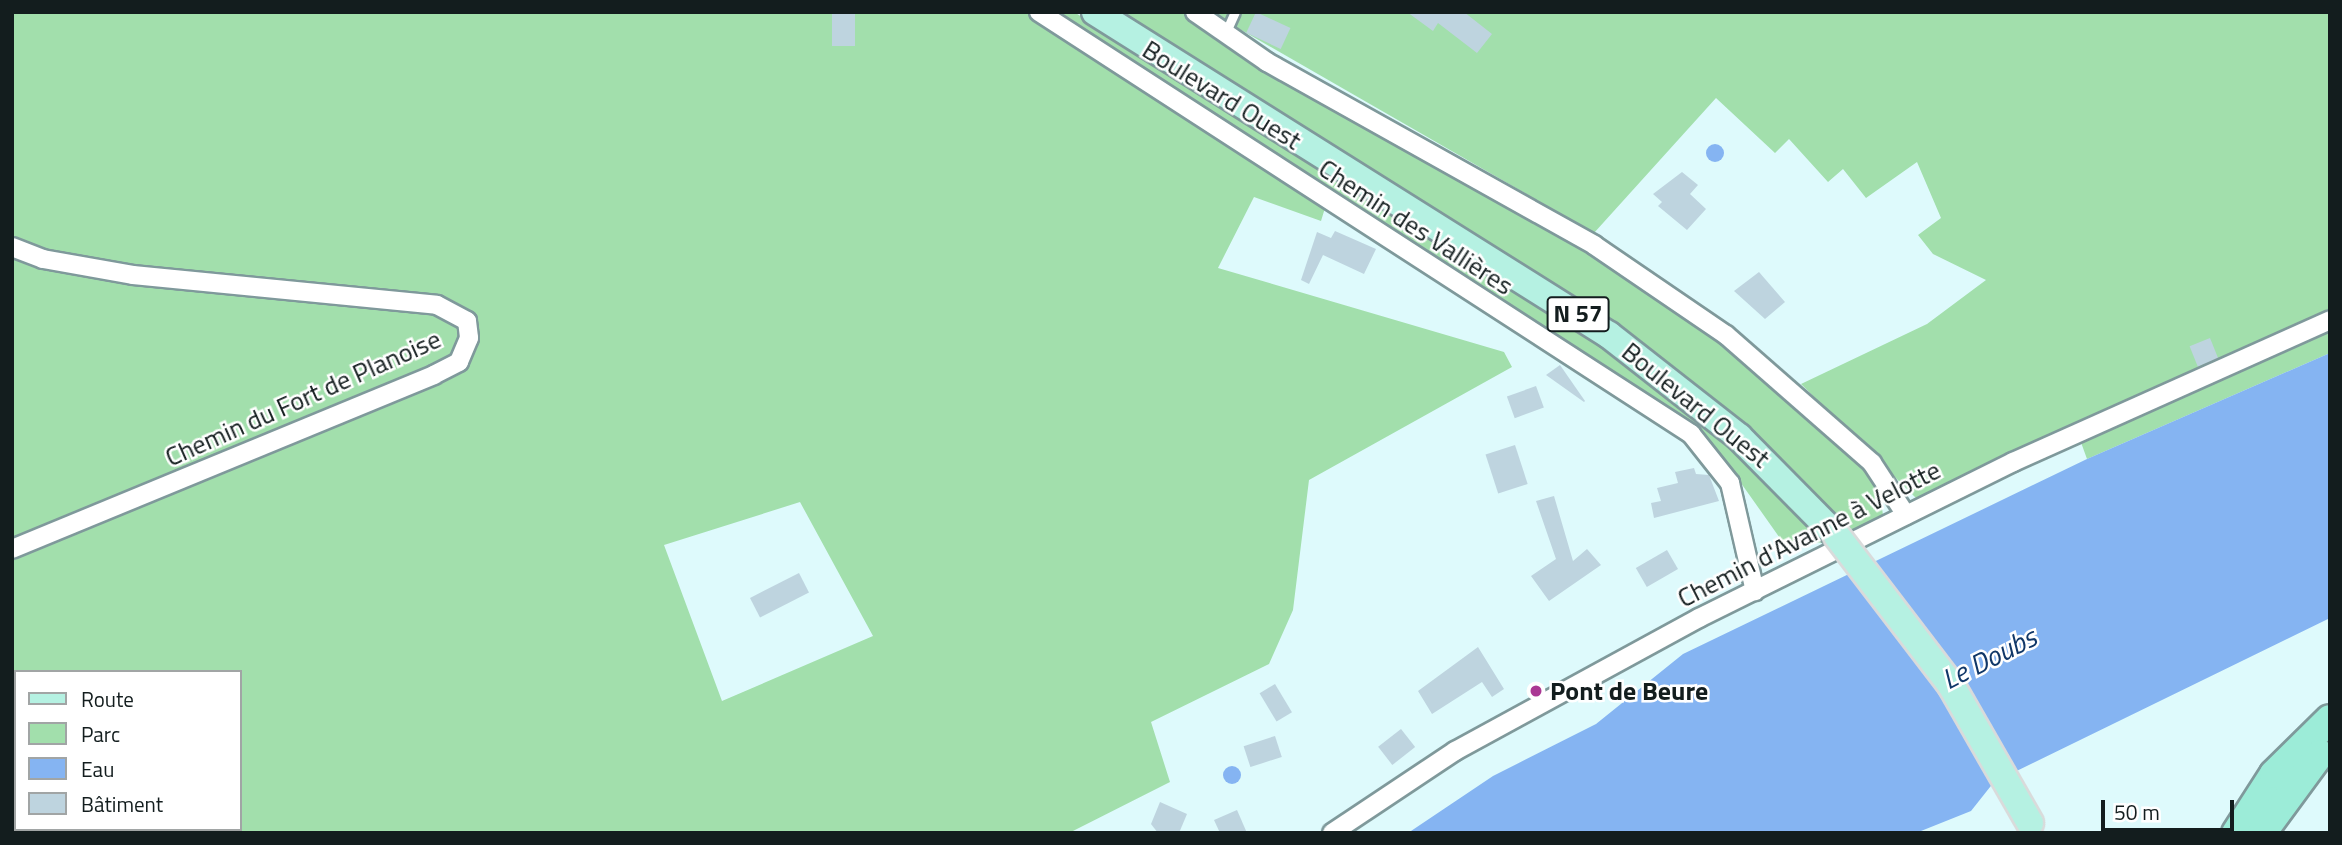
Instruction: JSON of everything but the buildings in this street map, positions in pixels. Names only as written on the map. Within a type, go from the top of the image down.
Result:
[{"type":"highway","points":[[2236,833],[2274,774],[2330,719]]},
{"type":"highway","points":[[2262,833],[2290,786],[2330,744]]},
{"type":"main road","name":"Boulevard Ouest","points":[[1095,12],[1630,350],[1761,457],[1837,536],[1951,685],[2032,828]]},
{"type":"street","name":"Chemin des Vallières","points":[[1039,12],[1690,434],[1730,483],[1755,591]]},
{"type":"street","points":[[1195,12],[1225,34],[1594,245],[1726,335],[1802,396],[1872,463],[1906,516]]},
{"type":"street","name":"Chemin du Fort de Planoise","points":[[12,247],[43,259],[133,275],[437,305],[467,321],[469,338],[459,362],[435,375],[12,549]]},
{"type":"street","name":"Chemin d'Avanne à Velotte","points":[[1332,833],[1519,714],[1755,591],[1906,516],[2330,320]]},
{"type":"lane","points":[[1225,34],[1235,12]]},
{"type":"green space","points":[[12,12],[1030,12],[1325,208],[1321,221],[1254,197],[1218,268],[1504,352],[1512,367],[1309,480],[1293,610],[1269,664],[1151,722],[1170,782],[1069,833],[12,833]],"holes":[[[800,502],[873,636],[722,701],[664,545]]]},
{"type":"green space","points":[[1051,12],[1074,12],[1560,316],[1745,456],[1828,543],[1782,541],[1714,445]]},
{"type":"green space","points":[[1117,12],[1183,12],[1221,42],[1585,249],[1741,354],[1842,443],[1878,482],[1883,515],[1846,533],[1769,448],[1581,301]]},
{"type":"green space","points":[[1210,12],[2330,12],[2330,353],[2087,459],[2074,423],[1918,500],[1801,384],[1927,324],[1986,280],[1933,254],[1918,235],[1941,218],[1917,162],[1866,198],[1843,169],[1828,182],[1789,139],[1775,153],[1716,98],[1594,233]]},
{"type":"water","points":[[1715,144],[1721,147],[1724,153],[1721,159],[1715,162],[1709,159],[1706,153],[1709,147]]},
{"type":"water","name":"Le Doubs","points":[[2330,353],[2330,618],[1994,782],[1971,811],[1916,833],[1408,833],[1493,776],[1596,724],[1683,654],[2087,459]]},
{"type":"water","points":[[1228,766],[1236,766],[1241,775],[1239,782],[1228,784],[1223,779],[1223,771]]},
{"type":"place","name":"Pont de Beure","points":[[1536,691]]}]
